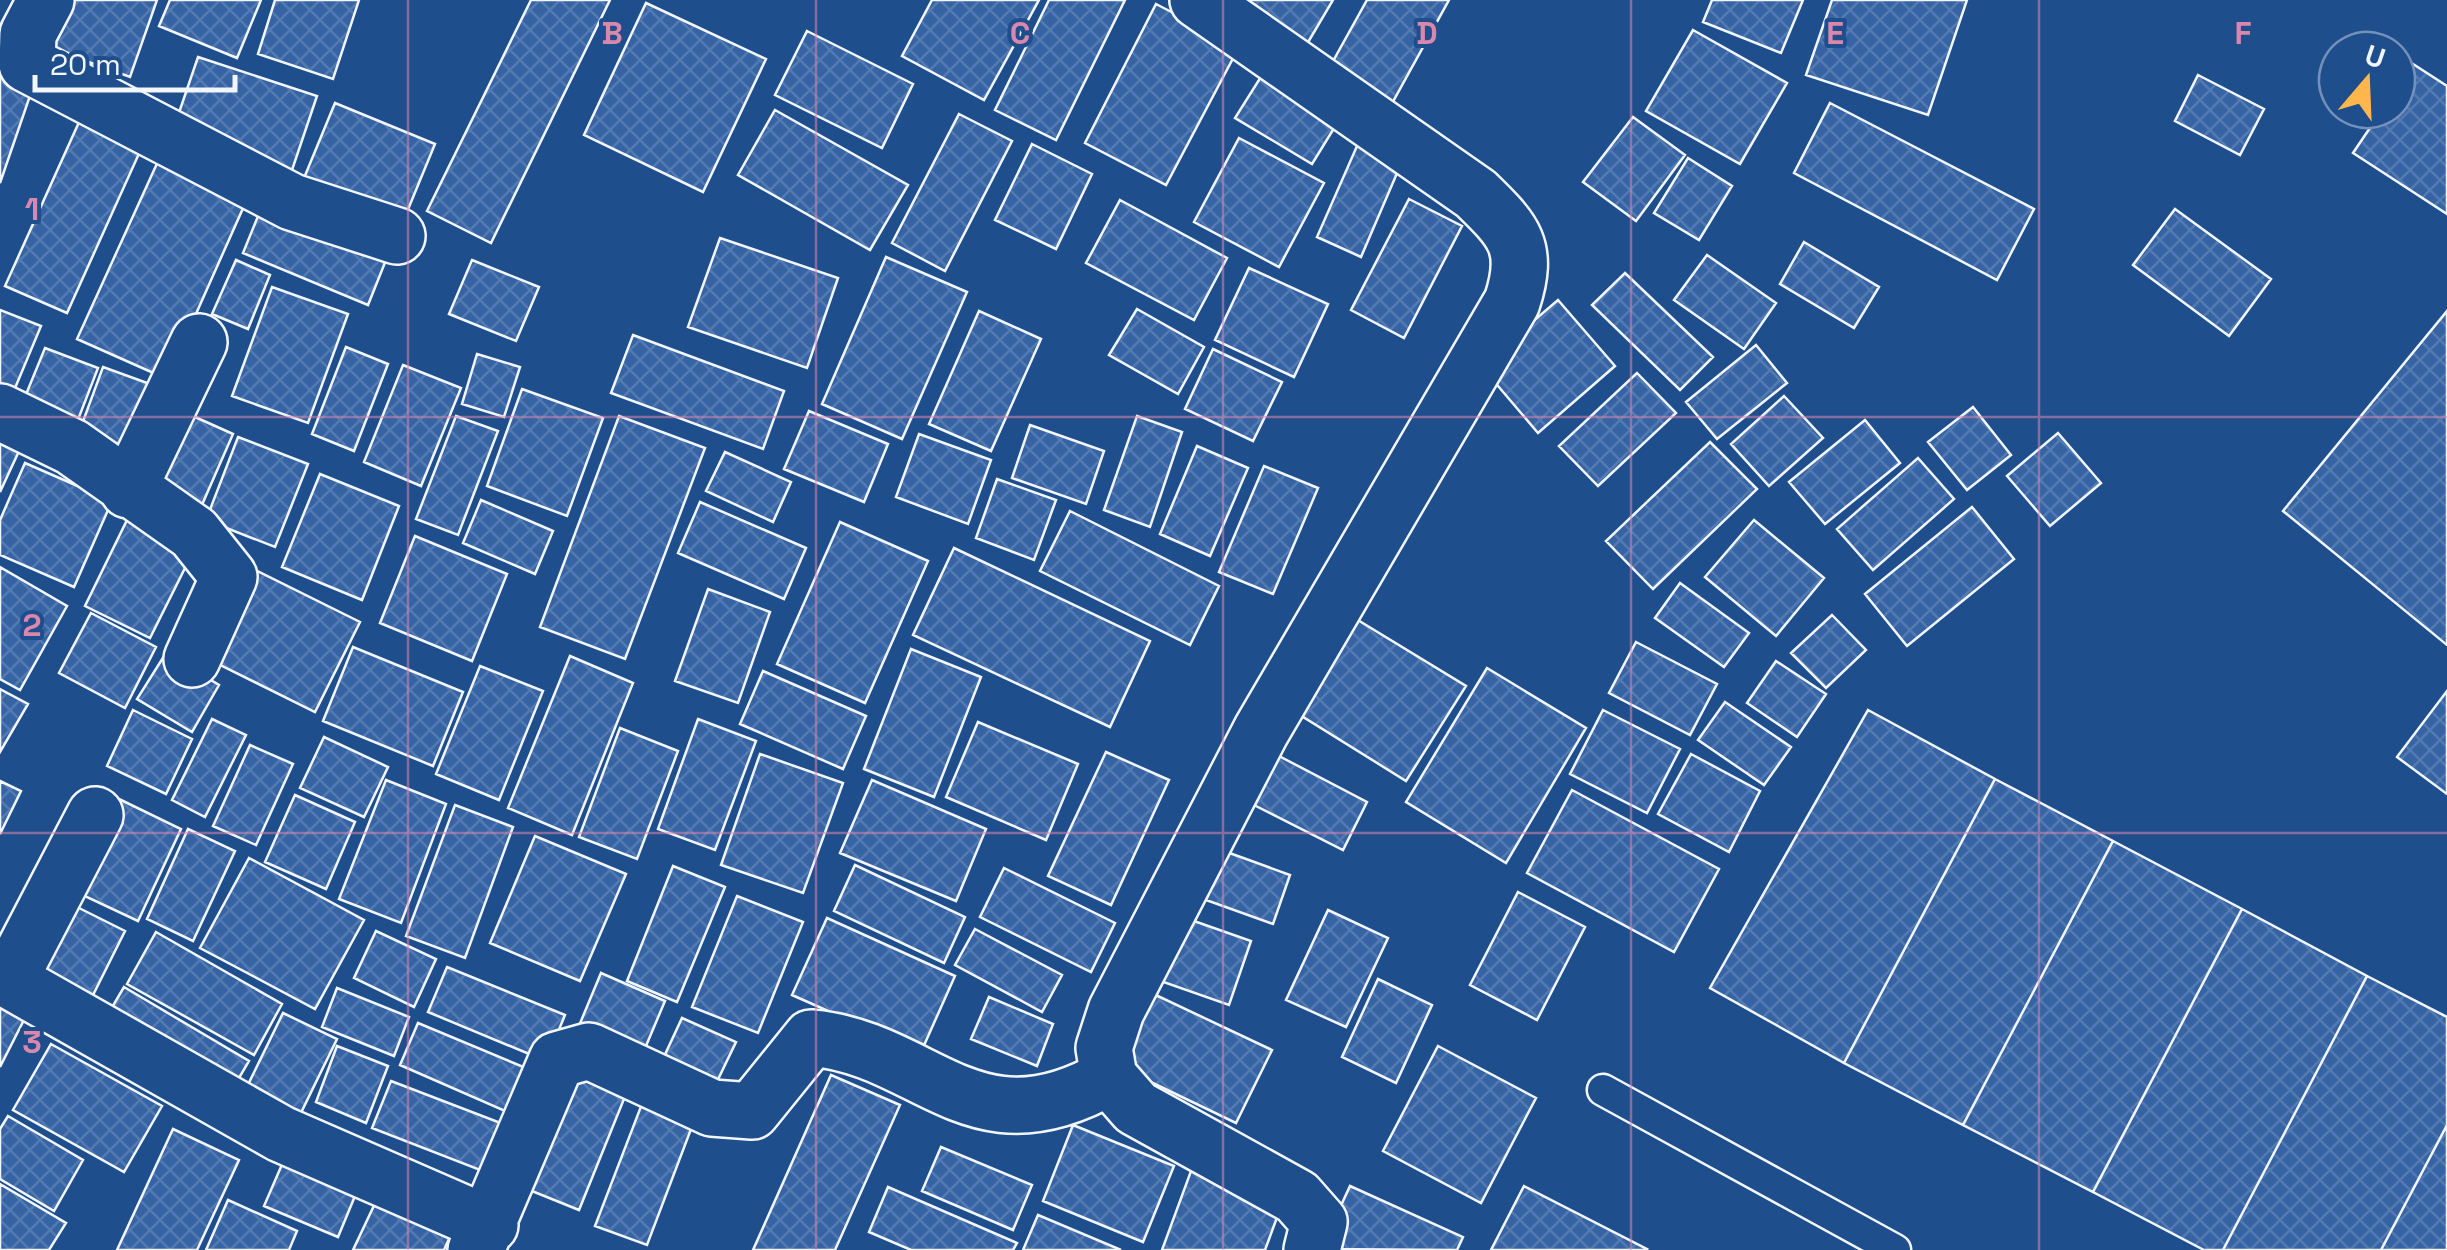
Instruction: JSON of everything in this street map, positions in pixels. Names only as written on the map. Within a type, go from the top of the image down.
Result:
[{"type":"street","points":[[46,0],[28,34],[27,64],[292,202],[397,236]]},
{"type":"street","points":[[1198,0],[1476,194],[1512,230],[1522,262],[1512,302],[1261,731],[1116,1012],[1104,1048],[1109,1077],[1136,1108],[1297,1196],[1319,1222],[1312,1250]]},
{"type":"street","points":[[128,490],[199,342]]},
{"type":"street","points":[[0,412],[72,447],[194,533],[230,578],[192,659]]},
{"type":"street","points":[[95,815],[4,978],[281,1134],[483,1238],[542,1088],[557,1060],[588,1051],[712,1108],[725,1109],[752,1110],[811,1038],[842,1041],[971,1100],[1013,1104],[1078,1094],[1109,1077]]},
{"type":"lane","points":[[1603,1090],[1895,1250]]},
{"type":"building","points":[[67,0],[157,0],[130,77],[50,48]]},
{"type":"building","points":[[170,0],[261,0],[237,58],[159,26]]},
{"type":"building","points":[[275,0],[359,0],[333,79],[258,54]]},
{"type":"building","points":[[531,0],[610,0],[491,243],[427,211]]},
{"type":"building","points":[[932,0],[1039,0],[984,100],[902,56]]},
{"type":"building","points":[[1049,0],[1125,0],[1056,140],[995,110]]},
{"type":"building","points":[[1250,0],[1333,0],[1307,44],[1245,9]]},
{"type":"building","points":[[1367,0],[1449,0],[1390,107],[1327,72]]},
{"type":"building","points":[[1712,0],[1803,0],[1781,53],[1703,22]]},
{"type":"building","points":[[1832,0],[1967,0],[1928,115],[1806,75]]},
{"type":"building","points":[[646,3],[766,59],[703,192],[584,135]]},
{"type":"building","points":[[1156,4],[1239,47],[1166,185],[1085,143]]},
{"type":"building","points":[[1693,30],[1787,83],[1740,164],[1646,111]]},
{"type":"building","points":[[807,31],[913,84],[882,148],[775,95]]},
{"type":"building","points":[[198,57],[317,96],[289,179],[170,139]]},
{"type":"building","points":[[2417,67],[2447,86],[2447,214],[2353,153],[2369,130],[2417,130]]},
{"type":"building","points":[[1264,72],[1341,117],[1312,164],[1235,118]]},
{"type":"building","points":[[2198,75],[2264,109],[2240,155],[2175,121]]},
{"type":"building","points":[[0,76],[33,87],[0,183]]},
{"type":"building","points":[[335,103],[435,144],[397,236],[297,195]]},
{"type":"building","points":[[1830,103],[2034,209],[1997,280],[1794,173]]},
{"type":"building","points":[[775,110],[908,185],[870,250],[738,175]]},
{"type":"building","points":[[959,114],[1012,141],[945,271],[892,243]]},
{"type":"building","points":[[1633,117],[1685,155],[1636,221],[1583,182]]},
{"type":"building","points":[[80,120],[142,147],[67,313],[5,286]]},
{"type":"building","points":[[1239,138],[1324,183],[1279,267],[1194,222]]},
{"type":"building","points":[[1032,144],[1092,174],[1056,249],[995,220]]},
{"type":"building","points":[[1357,146],[1401,164],[1361,257],[1317,237]]},
{"type":"building","points":[[160,157],[248,197],[167,379],[77,339]]},
{"type":"building","points":[[1688,158],[1732,186],[1699,240],[1654,213]]},
{"type":"building","points":[[267,194],[392,245],[368,305],[243,253]]},
{"type":"building","points":[[1409,199],[1462,226],[1404,338],[1351,310]]},
{"type":"building","points":[[1120,200],[1227,258],[1194,320],[1086,263]]},
{"type":"building","points":[[2175,209],[2271,279],[2229,336],[2133,265]]},
{"type":"building","points":[[720,238],[838,278],[807,368],[688,327]]},
{"type":"building","points":[[1804,242],[1879,287],[1854,328],[1780,284]]},
{"type":"building","points":[[1707,255],[1776,303],[1744,349],[1674,300]]},
{"type":"building","points":[[886,257],[967,292],[902,439],[822,404]]},
{"type":"building","points":[[236,260],[270,275],[248,329],[212,314]]},
{"type":"building","points":[[472,260],[539,287],[516,341],[449,314]]},
{"type":"building","points":[[1249,268],[1328,304],[1294,377],[1215,340]]},
{"type":"building","points":[[1625,273],[1713,357],[1680,390],[1592,305]]},
{"type":"building","points":[[272,287],[348,314],[308,423],[232,396]]},
{"type":"building","points":[[1558,300],[1615,366],[1538,433],[1481,366]]},
{"type":"building","points":[[1137,309],[1204,347],[1178,394],[1109,355]]},
{"type":"building","points":[[0,310],[41,326],[8,405],[0,402]]},
{"type":"building","points":[[979,311],[1041,339],[991,451],[929,424]]},
{"type":"building","points":[[2447,311],[2447,645],[2283,511]]},
{"type":"building","points":[[633,335],[784,391],[763,449],[611,393]]},
{"type":"building","points":[[1756,345],[1787,383],[1717,439],[1686,402]]},
{"type":"building","points":[[346,347],[388,364],[354,451],[312,434]]},
{"type":"building","points":[[45,348],[98,368],[74,430],[20,409]]},
{"type":"building","points":[[1213,349],[1282,382],[1253,441],[1185,409]]},
{"type":"building","points":[[477,354],[520,367],[504,417],[462,404]]},
{"type":"building","points":[[403,365],[461,388],[421,486],[364,462]]},
{"type":"building","points":[[103,367],[161,388],[135,457],[78,435]]},
{"type":"building","points":[[1637,373],[1676,413],[1598,486],[1559,446]]},
{"type":"building","points":[[522,389],[603,418],[567,516],[487,486]]},
{"type":"building","points":[[1784,396],[1823,438],[1769,486],[1731,444]]},
{"type":"building","points":[[1973,407],[2011,455],[1967,490],[1928,442]]},
{"type":"building","points":[[175,408],[233,434],[201,507],[143,482]]},
{"type":"building","points":[[809,411],[888,444],[864,502],[784,469]]},
{"type":"building","points":[[456,416],[498,431],[458,535],[416,519]]},
{"type":"building","points":[[619,416],[705,448],[625,659],[540,627]]},
{"type":"building","points":[[1137,416],[1182,432],[1150,527],[1104,510]]},
{"type":"building","points":[[1865,420],[1900,463],[1825,524],[1789,482]]},
{"type":"building","points":[[1030,425],[1104,451],[1086,504],[1012,478]]},
{"type":"building","points":[[2058,433],[2101,483],[2050,526],[2007,476]]},
{"type":"building","points":[[919,434],[991,460],[968,524],[896,497]]},
{"type":"building","points":[[238,437],[308,464],[275,547],[206,520]]},
{"type":"building","points":[[0,442],[19,451],[0,492]]},
{"type":"building","points":[[1710,442],[1757,489],[1653,589],[1606,541]]},
{"type":"building","points":[[1197,446],[1248,468],[1210,556],[1160,534]]},
{"type":"building","points":[[725,452],[791,482],[773,522],[706,491]]},
{"type":"building","points":[[1918,458],[1954,499],[1873,570],[1837,529]]},
{"type":"building","points":[[25,463],[112,501],[74,587],[0,555],[0,520]]},
{"type":"building","points":[[1264,466],[1318,488],[1273,594],[1219,572]]},
{"type":"building","points":[[320,474],[399,506],[362,600],[282,567]]},
{"type":"building","points":[[997,479],[1056,500],[1034,560],[976,538]]},
{"type":"building","points":[[481,500],[553,531],[535,574],[463,543]]},
{"type":"building","points":[[700,502],[806,548],[784,599],[678,553]]},
{"type":"building","points":[[1972,507],[2014,559],[1907,646],[1865,594]]},
{"type":"building","points":[[1070,511],[1219,586],[1190,645],[1040,571]]},
{"type":"building","points":[[129,516],[195,548],[150,638],[85,606]]},
{"type":"building","points":[[1754,520],[1824,578],[1776,636],[1705,577]]},
{"type":"building","points":[[840,522],[928,561],[865,703],[777,664]]},
{"type":"building","points":[[415,536],[507,574],[472,661],[380,623]]},
{"type":"building","points":[[954,548],[1150,641],[1110,727],[913,635]]},
{"type":"building","points":[[247,566],[360,622],[315,712],[202,656]]},
{"type":"building","points":[[0,567],[67,606],[20,690],[0,679]]},
{"type":"building","points":[[1680,583],[1749,633],[1724,667],[1655,618]]},
{"type":"building","points":[[708,589],[770,612],[738,703],[675,681]]},
{"type":"building","points":[[1343,611],[1466,686],[1406,781],[1284,705]]},
{"type":"building","points":[[91,613],[156,647],[125,708],[59,673]]},
{"type":"building","points":[[1832,615],[1866,650],[1826,688],[1791,653]]},
{"type":"building","points":[[1636,642],[1717,684],[1690,735],[1609,693]]},
{"type":"building","points":[[353,647],[463,692],[433,766],[323,721]]},
{"type":"building","points":[[911,649],[981,677],[934,797],[864,769]]},
{"type":"building","points":[[166,653],[219,685],[192,732],[137,699]]},
{"type":"building","points":[[570,656],[633,683],[572,835],[508,808]]},
{"type":"building","points":[[1776,661],[1826,694],[1797,737],[1747,703]]},
{"type":"building","points":[[480,666],[543,691],[499,800],[436,774]]},
{"type":"building","points":[[1487,668],[1586,728],[1506,863],[1406,802]]},
{"type":"building","points":[[763,671],[866,716],[843,769],[740,724]]},
{"type":"building","points":[[0,689],[28,704],[0,752]]},
{"type":"building","points":[[2447,691],[2447,794],[2397,757]]},
{"type":"building","points":[[1725,702],[1791,747],[1764,785],[1698,740]]},
{"type":"building","points":[[133,710],[192,739],[166,794],[107,766]]},
{"type":"building","points":[[1603,710],[1680,749],[1647,813],[1570,774]]},
{"type":"building","points":[[1868,710],[1995,779],[1844,1063],[1710,988]]},
{"type":"building","points":[[212,719],[246,735],[205,817],[172,800]]},
{"type":"building","points":[[698,719],[756,741],[715,850],[658,829]]},
{"type":"building","points":[[978,722],[1078,764],[1046,840],[946,797]]},
{"type":"building","points":[[620,728],[678,751],[637,859],[579,837]]},
{"type":"building","points":[[324,737],[388,767],[364,817],[300,788]]},
{"type":"building","points":[[250,745],[293,764],[256,845],[213,826]]},
{"type":"building","points":[[1106,752],[1169,780],[1111,905],[1048,876]]},
{"type":"building","points":[[760,754],[843,783],[803,893],[721,865]]},
{"type":"building","points":[[1691,754],[1760,791],[1729,852],[1658,814]]},
{"type":"building","points":[[1279,756],[1367,802],[1343,850],[1254,805]]},
{"type":"building","points":[[1995,779],[2113,841],[1963,1125],[1844,1063]]},
{"type":"building","points":[[386,780],[446,804],[401,923],[339,899]]},
{"type":"building","points":[[872,780],[986,829],[956,901],[840,853]]},
{"type":"building","points":[[0,781],[21,791],[0,834]]},
{"type":"building","points":[[1572,790],[1719,869],[1674,952],[1527,873]]},
{"type":"building","points":[[295,795],[355,822],[326,889],[265,862]]},
{"type":"building","points":[[119,799],[181,829],[138,921],[76,892]]},
{"type":"building","points":[[455,805],[513,827],[465,958],[406,936]]},
{"type":"building","points":[[188,829],[235,851],[193,941],[147,919]]},
{"type":"building","points":[[535,836],[626,874],[580,981],[490,943]]},
{"type":"building","points":[[2113,841],[2242,909],[2093,1192],[1963,1125]]},
{"type":"building","points":[[1224,851],[1290,875],[1273,924],[1206,900]]},
{"type":"building","points":[[249,858],[364,920],[315,1009],[200,948]]},
{"type":"building","points":[[855,865],[965,917],[944,963],[834,911]]},
{"type":"building","points":[[673,866],[725,887],[677,1002],[627,981]]},
{"type":"building","points":[[1004,868],[1115,923],[1091,972],[980,917]]},
{"type":"building","points":[[1518,892],[1585,927],[1537,1020],[1470,985]]},
{"type":"building","points":[[737,896],[803,922],[758,1033],[692,1007]]},
{"type":"building","points":[[69,903],[125,931],[87,1007],[31,978]]},
{"type":"building","points":[[2242,909],[2367,976],[2223,1250],[2204,1250],[2093,1192]]},
{"type":"building","points":[[1328,910],[1388,938],[1346,1027],[1286,1000]]},
{"type":"building","points":[[1174,914],[1251,941],[1229,1005],[1152,978]]},
{"type":"building","points":[[827,918],[955,976],[921,1052],[792,995]]},
{"type":"building","points":[[975,929],[1062,975],[1042,1012],[955,965]]},
{"type":"building","points":[[376,931],[436,959],[414,1007],[354,978]]},
{"type":"building","points":[[156,932],[282,1004],[254,1055],[127,984]]},
{"type":"building","points":[[447,967],[565,1015],[546,1061],[428,1012]]},
{"type":"building","points":[[601,973],[665,1001],[640,1060],[576,1033]]},
{"type":"building","points":[[2367,976],[2447,1017],[2447,1125],[2381,1250],[2223,1250]]},
{"type":"building","points":[[1378,979],[1432,1005],[1396,1083],[1342,1057]]},
{"type":"building","points":[[124,987],[249,1061],[229,1095],[104,1021]]},
{"type":"building","points":[[337,988],[409,1017],[394,1056],[322,1027]]},
{"type":"building","points":[[1143,989],[1272,1050],[1236,1123],[1107,1061]]},
{"type":"building","points":[[989,997],[1053,1024],[1037,1066],[971,1039]]},
{"type":"building","points":[[0,998],[28,1012],[0,1067]]},
{"type":"building","points":[[283,1013],[337,1039],[295,1125],[241,1099]]},
{"type":"building","points":[[682,1018],[736,1042],[709,1098],[656,1074]]},
{"type":"building","points":[[418,1023],[540,1074],[521,1118],[400,1065]]},
{"type":"building","points":[[51,1044],[162,1106],[124,1172],[13,1110]]},
{"type":"building","points":[[337,1046],[388,1066],[366,1123],[316,1102]]},
{"type":"building","points":[[1438,1046],[1536,1098],[1481,1203],[1383,1151]]},
{"type":"building","points":[[567,1072],[626,1094],[579,1210],[522,1187]]},
{"type":"building","points":[[831,1075],[900,1105],[835,1250],[753,1250]]},
{"type":"building","points":[[391,1081],[516,1129],[498,1177],[372,1128]]},
{"type":"building","points":[[645,1096],[696,1116],[647,1245],[595,1226]]},
{"type":"building","points":[[8,1116],[83,1160],[54,1211],[0,1179],[0,1129]]},
{"type":"building","points":[[1073,1125],[1174,1166],[1143,1242],[1043,1201]]},
{"type":"building","points":[[2447,1125],[2447,1250],[2381,1250]]},
{"type":"building","points":[[173,1129],[239,1160],[197,1250],[117,1250]]},
{"type":"building","points":[[941,1147],[1032,1185],[1013,1230],[922,1191]]},
{"type":"building","points":[[287,1153],[360,1184],[338,1237],[264,1206]]},
{"type":"building","points":[[1191,1171],[1282,1204],[1265,1250],[1162,1250]]},
{"type":"building","points":[[0,1184],[66,1223],[49,1250],[0,1250]]},
{"type":"building","points":[[1350,1186],[1463,1237],[1457,1250],[1321,1249]]},
{"type":"building","points":[[1524,1186],[1647,1249],[1491,1250]]},
{"type":"building","points":[[888,1187],[1017,1243],[1013,1250],[911,1250],[869,1232]]},
{"type":"building","points":[[379,1195],[453,1230],[444,1250],[353,1250]]},
{"type":"building","points":[[228,1200],[297,1231],[289,1250],[206,1250]]},
{"type":"building","points":[[1038,1215],[1121,1250],[1023,1250]]}]
